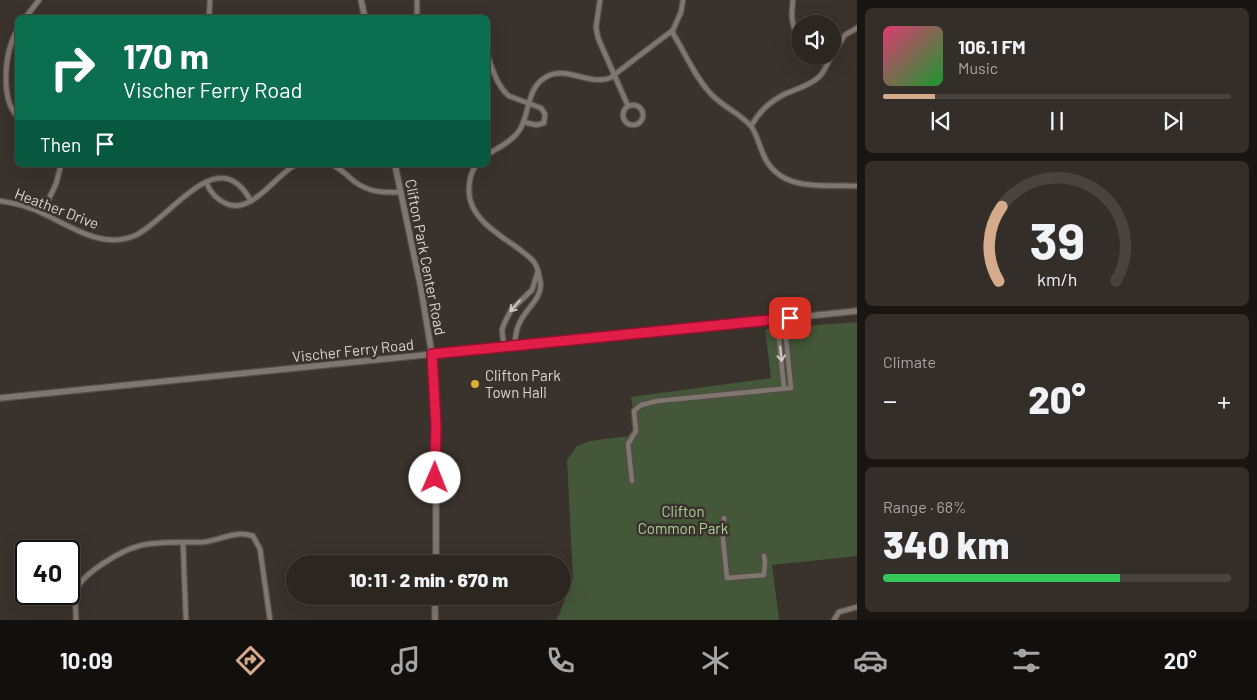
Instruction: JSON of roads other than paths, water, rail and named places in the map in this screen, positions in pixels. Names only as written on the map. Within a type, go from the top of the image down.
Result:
[{"type":"street","points":[[27,15],[39,0]]},
{"type":"street","points":[[208,15],[210,0]]},
{"type":"street","points":[[361,0],[364,15]]},
{"type":"street","points":[[417,0],[417,15]]},
{"type":"street","points":[[600,0],[596,28],[598,38],[628,106]]},
{"type":"street","points":[[490,153],[515,136],[524,122],[536,86],[546,77],[565,74],[605,80],[672,32],[681,12],[683,0]]},
{"type":"street","points":[[791,15],[793,0]]},
{"type":"street","points":[[841,41],[845,35],[857,28]]},
{"type":"street","points":[[672,32],[710,94],[751,126],[767,162],[784,177],[805,186],[857,186]]},
{"type":"street","points":[[15,37],[8,52],[2,85],[8,107],[15,114]]},
{"type":"street","points":[[490,62],[497,79],[509,96],[541,108],[545,114],[544,123],[540,125],[524,122]]},
{"type":"street","points":[[751,126],[766,105],[784,94],[801,88],[820,76],[826,65]]},
{"type":"street","points":[[634,105],[640,108],[642,115],[638,123],[631,125],[624,120],[624,110],[628,106],[634,105]]},
{"type":"street","points":[[42,213],[56,184],[60,167]]},
{"type":"street","points":[[206,182],[214,195],[221,201],[229,205],[243,205],[264,192],[291,167]]},
{"type":"street","points":[[336,167],[362,187],[379,193],[400,192]]},
{"type":"street","name":"Clifton Park Center Road","points":[[395,167],[421,288],[432,354],[436,425],[436,555]]},
{"type":"street","points":[[475,167],[468,195],[473,209],[487,225],[532,259],[538,270],[541,283],[534,303],[518,325],[515,346]]},
{"type":"street","name":"Heather Drive","points":[[0,201],[42,213],[84,234],[97,238],[126,238],[134,236],[152,226],[192,189],[206,182],[226,178],[233,180],[251,200]]},
{"type":"street","points":[[504,347],[502,330],[504,324],[511,310],[532,290],[538,270]]},
{"type":"street","name":"Vischer Ferry Road","points":[[0,398],[857,311]]},
{"type":"street","points":[[632,481],[628,444],[636,431],[634,411],[641,405],[657,401],[716,394],[791,388],[781,319]]},
{"type":"street","points":[[781,319],[784,388]]},
{"type":"street","points":[[724,518],[722,529],[727,578],[764,575],[764,556]]},
{"type":"street","points":[[76,620],[75,604],[77,589],[85,578],[122,552],[140,546],[208,541],[232,535],[246,534],[253,536],[260,548],[270,620]]},
{"type":"street","points":[[183,543],[186,620]]},
{"type":"street","points":[[435,620],[436,605]]},
{"type":"street","points":[[835,618],[844,610],[857,607]]},
{"type":"place","name":"Clifton Park Town Hall","points":[[475,384]]},
{"type":"park label","name":"Clifton Common Park","points":[[683,520]]}]
